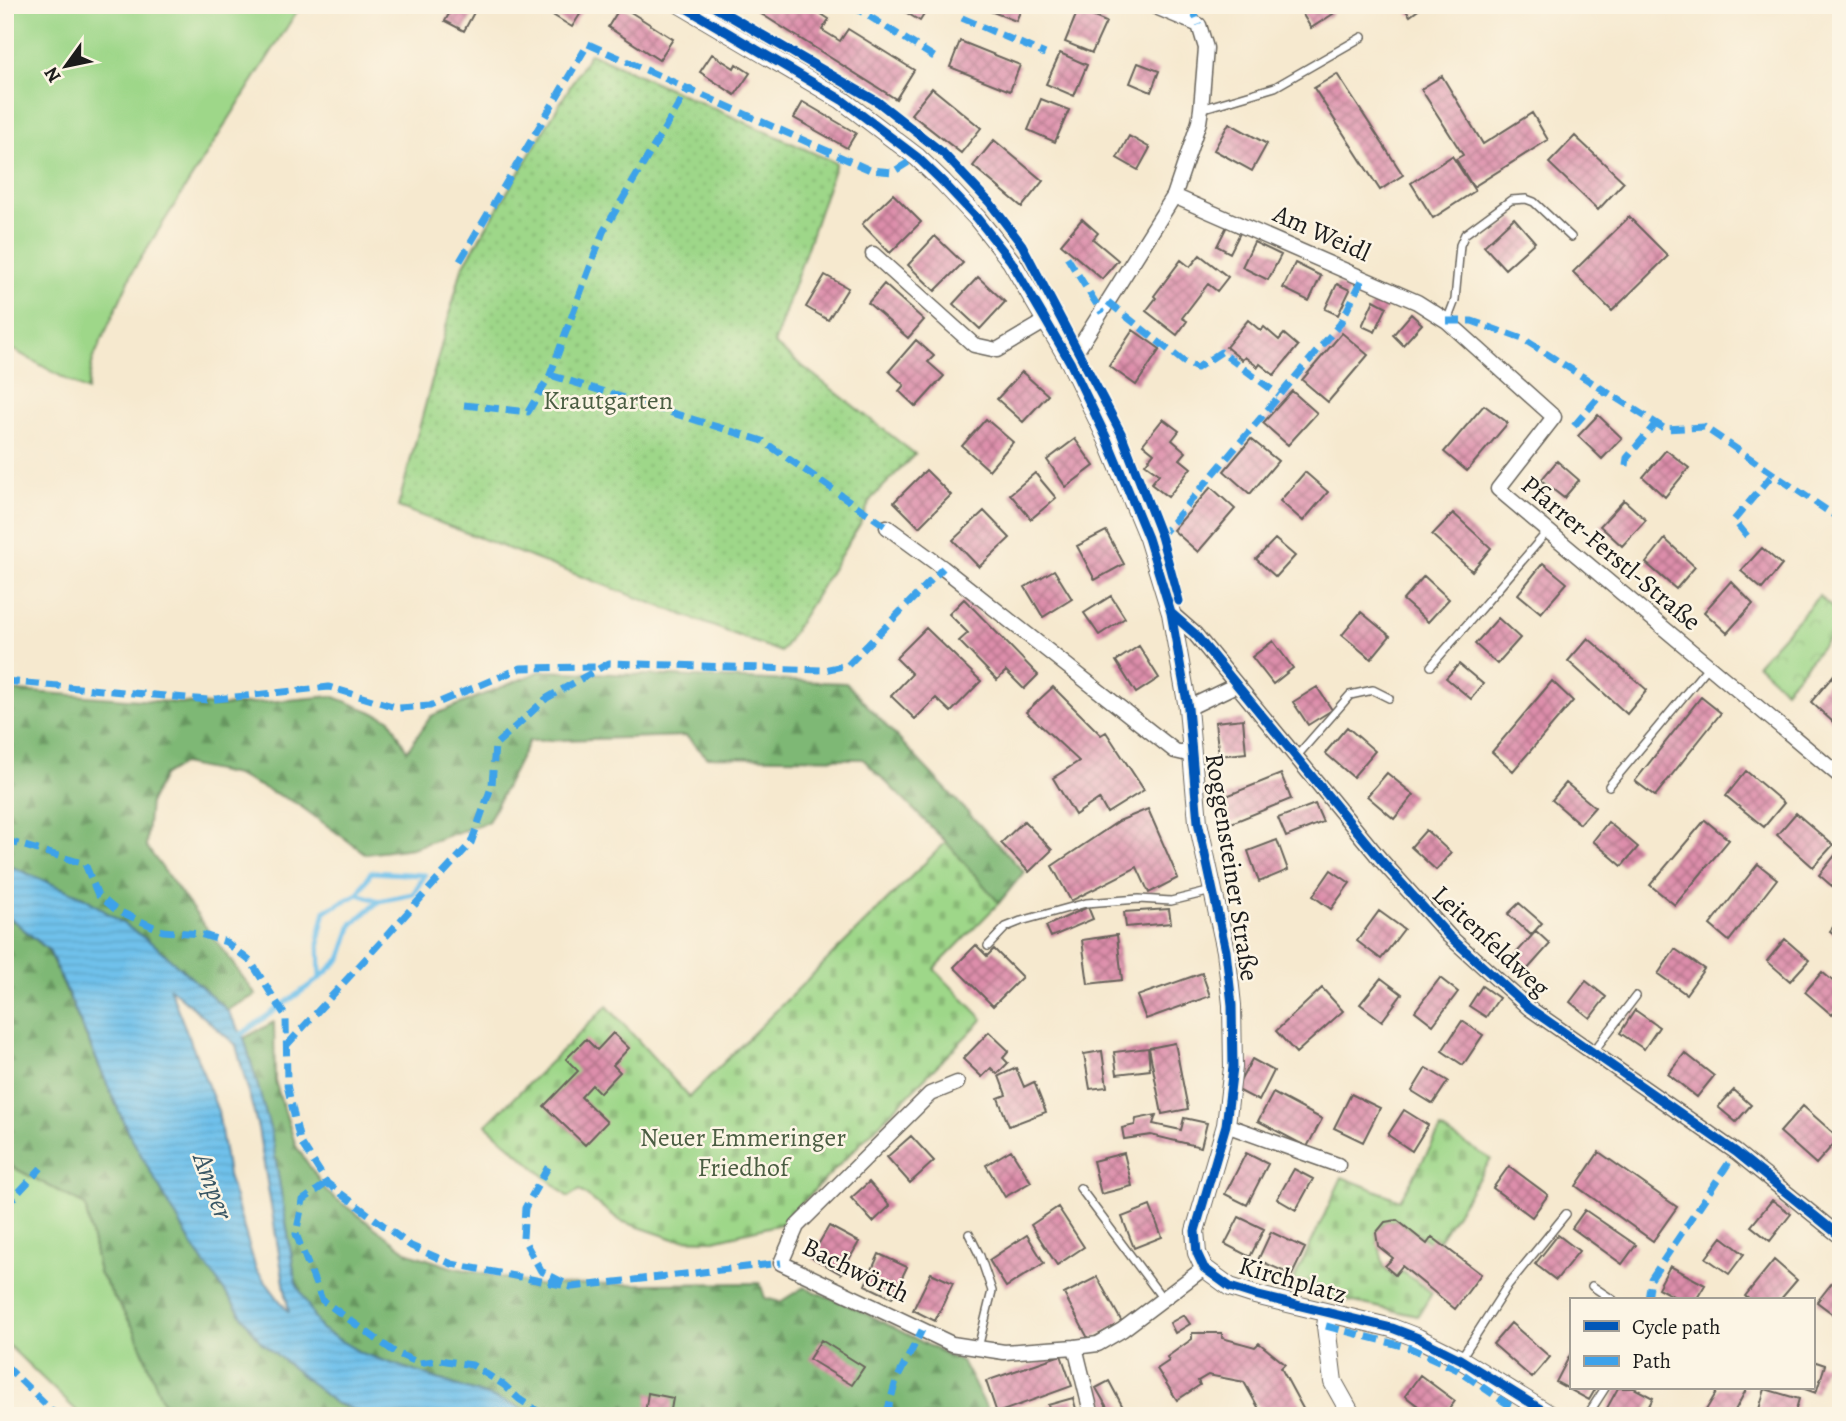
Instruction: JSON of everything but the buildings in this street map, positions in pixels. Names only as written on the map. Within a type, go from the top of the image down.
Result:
[{"type":"street","name":"Roggensteiner Straße","points":[[681,5],[709,12],[842,100],[917,157],[977,218],[1011,261],[1070,362],[1107,439],[1148,538],[1171,613],[1188,708],[1198,822],[1224,939],[1232,1005],[1233,1066],[1226,1125],[1211,1180]]},
{"type":"street","points":[[1070,362],[1174,195],[1199,122],[1206,48],[1199,24],[1152,5]]},
{"type":"street","name":"Am Weidl","points":[[1174,195],[1416,302],[1447,321]]},
{"type":"street","points":[[873,254],[974,345],[997,350],[1046,321]]},
{"type":"street","name":"Pfarrer-Ferstl-Straße","points":[[1447,321],[1554,417],[1498,489],[1841,778]]},
{"type":"street","name":"Roggensteiner Straße","points":[[887,527],[1175,751],[1192,755]]},
{"type":"street","name":"Leitenfeldweg","points":[[1171,613],[1195,634],[1380,859],[1449,936],[1529,1008],[1736,1152],[1841,1237]]},
{"type":"street","points":[[1188,708],[1236,685]]},
{"type":"street","name":"Bachwörth","points":[[957,1083],[930,1094],[797,1226],[781,1263],[951,1343],[1004,1352],[1075,1348],[1098,1343],[1122,1330],[1204,1268]]},
{"type":"street","points":[[1226,1125],[1338,1165]]},
{"type":"street","name":"Kirchplatz","points":[[1211,1180],[1195,1231],[1198,1253],[1204,1268],[1230,1287],[1392,1328],[1419,1338],[1460,1359],[1552,1416]]},
{"type":"street","points":[[1328,1313],[1326,1326],[1333,1382],[1352,1416]]},
{"type":"street","points":[[1075,1348],[1092,1416]]},
{"type":"lane","points":[[1200,109],[1275,87],[1362,37]]},
{"type":"lane","points":[[1447,321],[1455,300],[1460,246],[1465,234],[1511,200],[1526,199],[1534,202],[1571,237]]},
{"type":"lane","points":[[1431,666],[1547,531]]},
{"type":"lane","points":[[1609,786],[1708,667]]},
{"type":"lane","points":[[1296,758],[1350,695],[1373,690],[1389,698]]},
{"type":"lane","points":[[988,946],[1006,928],[1021,921],[1086,903],[1139,899],[1171,901],[1214,890]]},
{"type":"lane","points":[[1593,1053],[1636,996]]},
{"type":"lane","points":[[1080,1188],[1163,1298]]},
{"type":"lane","points":[[1460,1359],[1508,1285],[1566,1214]]},
{"type":"lane","points":[[970,1234],[992,1291],[978,1348]]},
{"type":"lane","points":[[1592,1286],[1610,1298]]},
{"type":"lane","points":[[1587,1416],[1604,1390]]},
{"type":"green space","points":[[5,5],[301,5],[134,269],[93,359],[87,391],[5,345]]},
{"type":"green space","name":"Krautgarten","points":[[590,53],[836,163],[774,344],[915,454],[871,499],[860,524],[781,652],[398,507],[462,268]]},
{"type":"green space","points":[[1819,596],[1841,616],[1841,624],[1785,690],[1757,664]]},
{"type":"green space","points":[[541,671],[846,683],[1024,872],[999,903],[946,842],[863,759],[707,757],[686,736],[529,741],[488,822],[412,848],[366,854],[296,803],[236,775],[182,764],[163,776],[150,802],[146,846],[256,995],[227,1010],[156,946],[85,898],[5,864],[5,690],[222,706],[332,696],[390,719],[407,751],[431,716]]},
{"type":"green space","name":"Neuer Emmeringer Friedhof","points":[[946,842],[999,903],[934,969],[983,1019],[781,1224],[714,1240],[674,1239],[621,1221],[579,1190],[568,1197],[486,1125],[607,1006],[689,1097]]},
{"type":"green space","points":[[5,917],[10,918],[48,950],[128,1132],[194,1248],[260,1341],[335,1403],[370,1416],[197,1416],[163,1403],[134,1329],[99,1273],[85,1205],[5,1163]]},
{"type":"green space","points":[[274,1022],[275,1081],[296,1146],[327,1192],[409,1253],[451,1267],[538,1285],[760,1283],[765,1298],[780,1302],[804,1287],[857,1309],[963,1363],[991,1416],[535,1416],[517,1406],[361,1353],[320,1328],[296,1283],[271,1132],[244,1038]]},
{"type":"green space","points":[[1441,1129],[1491,1159],[1435,1246],[1397,1220],[1385,1222],[1376,1233],[1384,1267],[1394,1277],[1403,1272],[1432,1293],[1418,1316],[1290,1288],[1342,1177],[1400,1200]]},
{"type":"green space","points":[[5,1163],[85,1205],[99,1273],[134,1329],[163,1403],[197,1416],[82,1416],[5,1342]]},
{"type":"water","name":"Amper","points":[[5,864],[85,898],[156,946],[227,1010],[244,1038],[271,1132],[296,1283],[320,1328],[361,1353],[517,1406],[535,1416],[370,1416],[335,1403],[260,1341],[194,1248],[128,1132],[49,950],[10,918],[5,917]],"holes":[[[169,987],[236,1045],[258,1128],[289,1313],[256,1269],[228,1175],[218,1111]]]},
{"type":"waterway","points":[[320,978],[319,936],[325,911],[358,894],[371,872],[425,875]]},
{"type":"waterway","points":[[237,1034],[239,1036],[320,978],[341,958],[352,924],[379,901],[413,894],[425,875]]},
{"type":"waterway","points":[[358,894],[379,901]]},
{"type":"marked path","points":[[851,5],[939,60]]},
{"type":"marked path","points":[[1191,5],[1199,25]]},
{"type":"marked path","points":[[962,18],[1045,54]]},
{"type":"marked path","points":[[460,261],[588,44],[870,170],[893,172],[917,157]]},
{"type":"marked path","points":[[464,405],[528,412],[550,375],[603,232],[688,89]]},
{"type":"marked path","points":[[1067,257],[1102,313]]},
{"type":"marked path","points":[[1158,537],[1340,324],[1363,278]]},
{"type":"marked path","points":[[1108,302],[1184,362],[1197,368],[1221,352],[1279,395]]},
{"type":"marked path","points":[[1447,321],[1472,321],[1525,340],[1665,429],[1704,427],[1841,520]]},
{"type":"marked path","points":[[550,375],[763,441],[887,527]]},
{"type":"marked path","points":[[1574,426],[1605,390]]},
{"type":"marked path","points":[[1626,466],[1627,458],[1656,423]]},
{"type":"marked path","points":[[1747,536],[1734,520],[1773,474]]},
{"type":"marked path","points":[[287,1045],[471,843],[492,785],[495,745],[547,698],[609,663],[824,670],[848,665],[943,568]]},
{"type":"marked path","points":[[5,681],[208,700],[329,687],[399,708],[430,706],[521,668],[598,667]]},
{"type":"marked path","points":[[5,840],[85,864],[98,895],[116,910],[163,931],[200,934],[226,942],[251,962],[286,1017],[287,1085],[300,1141],[327,1183],[411,1246],[452,1264],[572,1287]]},
{"type":"marked path","points":[[1648,1298],[1651,1279],[1736,1152]]},
{"type":"marked path","points":[[548,1167],[525,1208],[523,1238],[541,1271],[572,1287],[781,1263]]},
{"type":"marked path","points":[[5,1207],[41,1168]]},
{"type":"marked path","points":[[327,1183],[303,1200],[296,1234],[322,1300],[396,1353],[419,1363],[440,1360],[472,1365],[545,1416]]},
{"type":"marked path","points":[[1326,1326],[1410,1348],[1456,1369],[1525,1416]]},
{"type":"marked path","points":[[886,1416],[896,1381],[922,1330]]},
{"type":"marked path","points":[[5,1365],[57,1416]]},
{"type":"cycle path","points":[[681,5],[842,100],[917,157],[977,218],[1011,261],[1070,362],[1107,439],[1148,538],[1171,613],[1188,708],[1198,822],[1226,951],[1232,1005],[1233,1067],[1226,1125],[1195,1231],[1197,1253],[1204,1268],[1230,1287],[1392,1328],[1418,1338],[1460,1359],[1552,1416]]},
{"type":"cycle path","points":[[711,5],[878,102],[943,153],[990,203],[1022,245],[1121,433],[1161,536],[1179,601]]},
{"type":"cycle path","points":[[1171,613],[1195,634],[1380,859],[1449,936],[1529,1008],[1736,1152],[1841,1237]]}]
